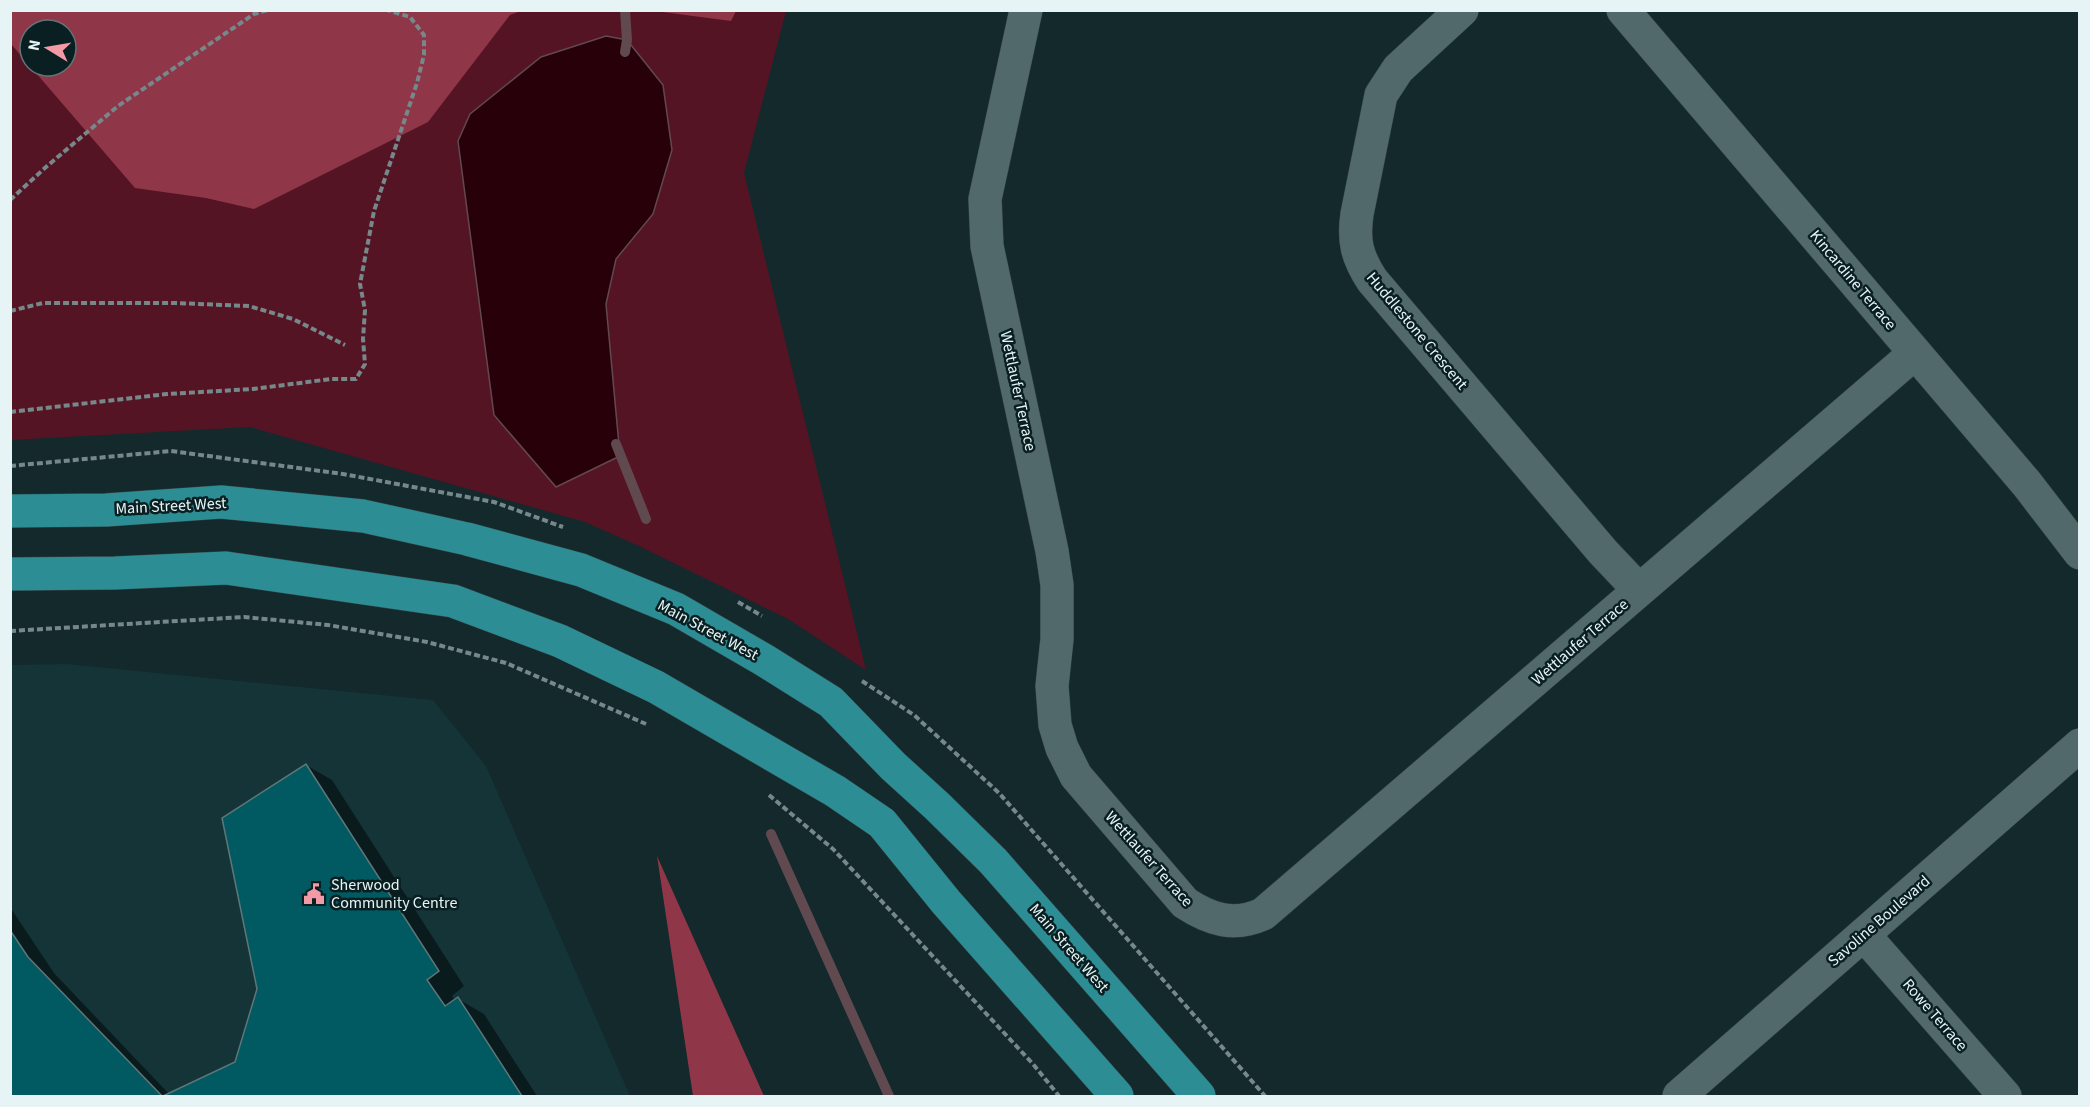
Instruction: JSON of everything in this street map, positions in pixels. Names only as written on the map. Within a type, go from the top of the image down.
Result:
[{"type":"main road","name":"Main Street West","points":[[10,511],[106,510],[221,502],[363,516],[467,539],[581,570],[676,609],[831,702],[893,766],[993,861],[1198,1096]]},
{"type":"main road","points":[[10,574],[115,573],[226,568],[453,602],[560,641],[656,687],[835,791],[882,823],[946,903],[1117,1096]]},
{"type":"street","name":"Wettlaufer Terrace","points":[[1026,10],[985,199],[987,246],[1052,550],[1057,585],[1057,639],[1053,686],[1055,725],[1062,748],[1076,776],[1185,903],[1202,914],[1226,921],[1249,920],[1263,914],[1915,353]]},
{"type":"street","name":"Huddlestone Crescent","points":[[1462,10],[1398,69],[1381,95],[1354,232],[1361,263],[1372,280],[1603,552],[1639,590]]},
{"type":"street","name":"Kincardine Terrace","points":[[1623,10],[2027,484],[2079,553]]},
{"type":"street","name":"Savoline Boulevard","points":[[1679,1096],[2079,745]]},
{"type":"street","name":"Rowe Terrace","points":[[1864,935],[2005,1096]]},
{"type":"path","points":[[10,200],[118,106],[254,14],[268,10]]},
{"type":"path","points":[[10,412],[167,394],[253,389],[331,379],[357,379],[365,364],[363,339],[365,310],[360,284],[374,211],[417,83],[424,55],[424,35],[410,17],[387,10]]},
{"type":"path","points":[[10,311],[43,303],[174,303],[249,306],[293,319],[345,345]]},
{"type":"path","points":[[10,631],[244,617],[328,625],[427,642],[506,663],[656,729]]},
{"type":"path","points":[[768,795],[834,849],[1033,1064],[1059,1096]]},
{"type":"shaded area","points":[[11,10],[521,11],[510,15],[428,122],[254,209],[206,198],[135,188],[40,78],[78,78],[78,18],[18,18],[18,52],[11,44]]},
{"type":"shaded area","points":[[736,10],[731,21],[655,11]]},
{"type":"shaded area","points":[[11,11],[786,11],[744,173],[866,670],[788,619],[585,522],[250,427],[11,440]]},
{"type":"shaded area","points":[[606,36],[627,40],[663,85],[672,150],[653,214],[616,259],[606,304],[620,456],[556,487],[494,415],[458,141],[470,114],[541,57]]},
{"type":"shaded area","points":[[66,664],[433,700],[486,766],[630,1096],[11,1096],[10,665]]},
{"type":"shaded area","points":[[657,856],[764,1096],[693,1096]]},
{"type":"building","name":"Sherwood Community Centre","points":[[306,764],[439,971],[427,980],[445,1006],[458,997],[522,1096],[163,1096],[235,1062],[257,989],[222,818]]},
{"type":"building","points":[[10,930],[28,957],[162,1096],[10,1096]]},
{"type":"waterway","points":[[625,10],[627,40],[625,52]]},
{"type":"waterway","points":[[616,444],[646,519]]},
{"type":"waterway","points":[[771,834],[889,1096]]},
{"type":"place","name":"Sherwood Community Centre","points":[[314,894]]}]
